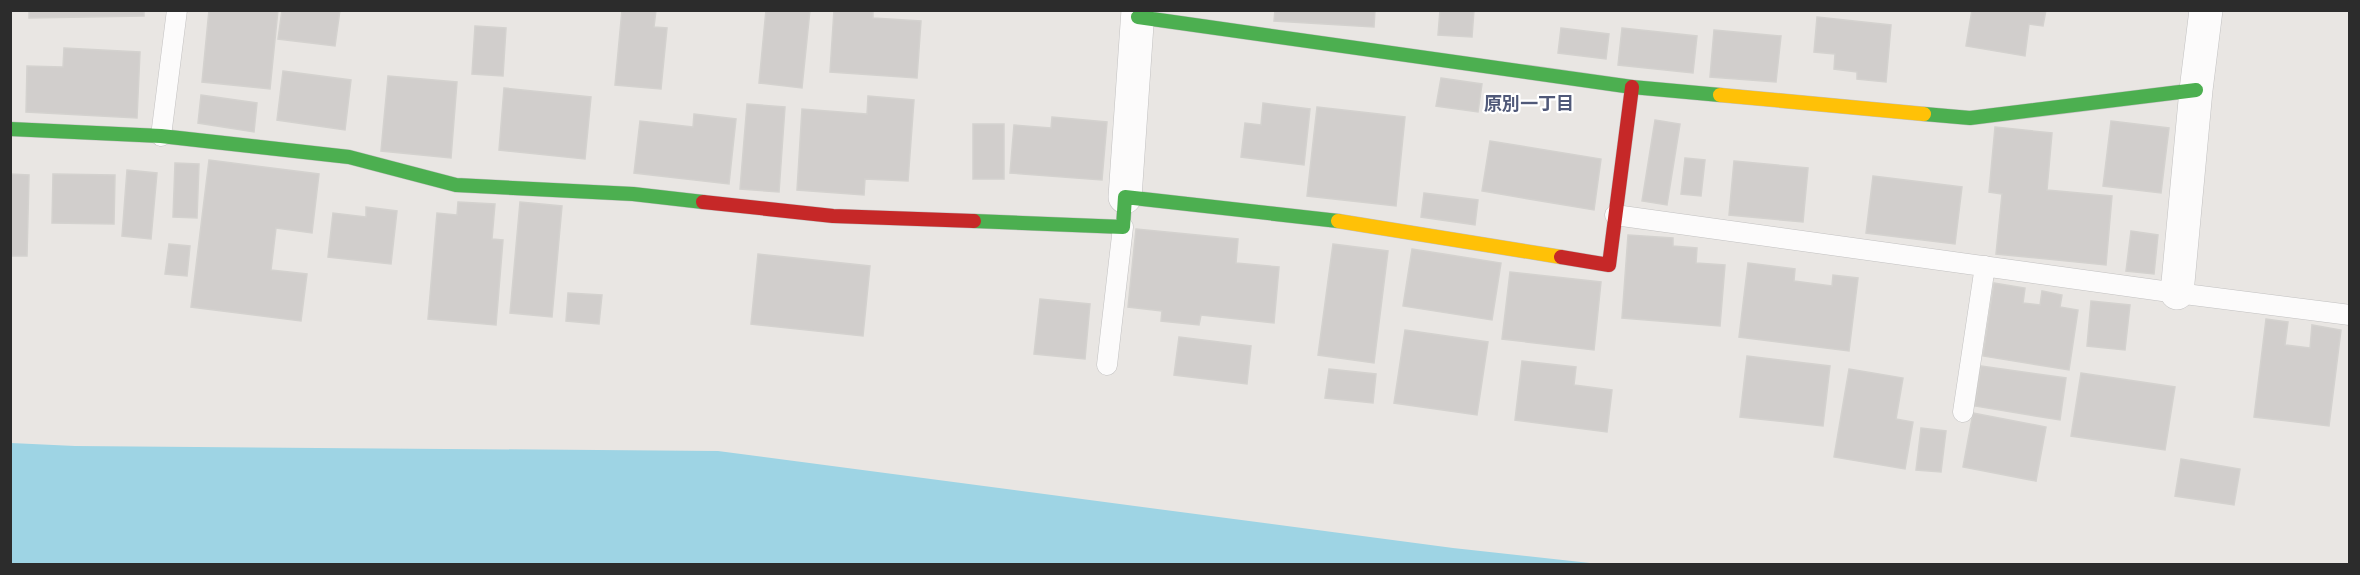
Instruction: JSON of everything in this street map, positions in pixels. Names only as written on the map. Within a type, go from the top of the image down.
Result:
[{"type":"street","points":[[2177,293],[2206,10]]},
{"type":"street","points":[[1124,212],[1138,14],[1632,87],[1970,118],[2196,90]]},
{"type":"street","points":[[10,129],[161,136],[349,157],[456,185],[633,194],[833,216],[1124,212],[1334,220],[1609,265],[1632,87]]},
{"type":"lane","points":[[161,136],[177,10]]},
{"type":"lane","points":[[1107,365],[1124,212]]},
{"type":"lane","points":[[1616,215],[2349,315]]},
{"type":"lane","points":[[1963,412],[1985,266]]},
{"type":"water","points":[[11,443],[75,446],[718,451],[1453,548],[1599,564],[11,564]]},
{"type":"building","points":[[29,10],[144,10],[144,16],[29,18]]},
{"type":"building","points":[[209,10],[278,10],[270,89],[202,82]]},
{"type":"building","points":[[282,10],[340,10],[335,46],[278,39]]},
{"type":"building","points":[[622,10],[656,10],[654,27],[667,28],[661,89],[615,85]]},
{"type":"building","points":[[766,10],[810,10],[802,88],[759,83]]},
{"type":"building","points":[[834,10],[873,10],[873,18],[921,21],[917,78],[830,72]]},
{"type":"building","points":[[1275,10],[1375,10],[1374,27],[1274,21]]},
{"type":"building","points":[[1440,10],[1474,10],[1472,37],[1438,35]]},
{"type":"building","points":[[1972,10],[2046,10],[2043,26],[2029,24],[2025,56],[1966,46]]},
{"type":"building","points":[[1817,17],[1891,25],[1886,82],[1857,79],[1857,72],[1834,69],[1835,54],[1814,52]]},
{"type":"building","points":[[475,26],[506,28],[503,76],[472,74]]},
{"type":"building","points":[[1561,28],[1609,34],[1606,59],[1558,53]]},
{"type":"building","points":[[1622,28],[1697,36],[1693,73],[1618,65]]},
{"type":"building","points":[[1714,30],[1781,36],[1776,82],[1710,77]]},
{"type":"building","points":[[64,48],[140,52],[137,118],[26,112],[27,66],[63,67]]},
{"type":"building","points":[[283,71],[351,80],[345,130],[277,120]]},
{"type":"building","points":[[388,76],[457,82],[451,158],[381,151]]},
{"type":"building","points":[[1441,78],[1482,84],[1478,112],[1436,106]]},
{"type":"building","points":[[504,88],[591,97],[585,159],[499,150]]},
{"type":"building","points":[[201,95],[257,103],[254,132],[198,123]]},
{"type":"building","points":[[868,96],[914,100],[908,181],[865,179],[864,195],[797,190],[802,109],[867,114]]},
{"type":"building","points":[[1263,103],[1310,109],[1304,165],[1241,157],[1245,123],[1261,125]]},
{"type":"building","points":[[747,104],[785,107],[779,192],[740,189]]},
{"type":"building","points":[[1317,107],[1405,117],[1396,206],[1307,196]]},
{"type":"building","points":[[694,114],[736,119],[729,184],[634,173],[640,121],[693,127]]},
{"type":"building","points":[[1052,117],[1107,122],[1102,180],[1010,173],[1014,125],[1051,128]]},
{"type":"building","points":[[1655,120],[1680,124],[1667,205],[1642,201]]},
{"type":"building","points":[[2111,121],[2169,128],[2161,193],[2103,186]]},
{"type":"building","points":[[973,124],[1004,124],[1004,179],[973,179]]},
{"type":"building","points":[[1995,127],[2052,133],[2047,190],[2112,196],[2106,265],[1996,254],[2002,194],[1989,192]]},
{"type":"building","points":[[1490,141],[1601,159],[1594,210],[1482,191]]},
{"type":"building","points":[[1685,158],[1705,160],[1701,196],[1681,194]]},
{"type":"building","points":[[209,160],[319,174],[312,233],[276,228],[271,270],[307,274],[301,321],[191,307]]},
{"type":"building","points":[[1734,161],[1808,168],[1803,222],[1729,215]]},
{"type":"building","points":[[175,163],[199,164],[197,218],[173,217]]},
{"type":"building","points":[[127,170],[157,173],[151,239],[122,236]]},
{"type":"building","points":[[10,174],[29,175],[27,256],[10,256]]},
{"type":"building","points":[[53,174],[115,175],[114,224],[52,223]]},
{"type":"building","points":[[1873,176],[1962,187],[1955,244],[1866,233]]},
{"type":"building","points":[[1424,193],[1478,200],[1475,225],[1421,217]]},
{"type":"building","points":[[458,202],[495,204],[492,239],[503,240],[496,325],[428,319],[437,213],[457,215]]},
{"type":"building","points":[[520,202],[562,206],[552,317],[510,313]]},
{"type":"building","points":[[366,207],[397,211],[391,264],[328,257],[333,213],[366,217]]},
{"type":"building","points":[[1136,229],[1238,239],[1236,263],[1279,267],[1274,323],[1201,315],[1199,325],[1161,321],[1162,311],[1128,307]]},
{"type":"building","points":[[2131,231],[2158,235],[2154,274],[2126,271]]},
{"type":"building","points":[[1628,235],[1673,238],[1673,246],[1697,248],[1696,263],[1725,265],[1720,326],[1622,318]]},
{"type":"building","points":[[169,244],[190,246],[187,276],[165,274]]},
{"type":"building","points":[[1333,244],[1388,251],[1374,363],[1318,355]]},
{"type":"building","points":[[1412,249],[1501,263],[1492,320],[1403,306]]},
{"type":"building","points":[[758,254],[870,266],[863,336],[751,324]]},
{"type":"building","points":[[1748,263],[1795,269],[1794,281],[1832,286],[1833,275],[1858,278],[1849,351],[1739,337]]},
{"type":"building","points":[[1510,272],[1601,282],[1594,350],[1502,339]]},
{"type":"building","points":[[1994,283],[2025,288],[2023,303],[2040,305],[2042,291],[2062,295],[2060,307],[2078,310],[2069,370],[1983,356]]},
{"type":"building","points":[[568,293],[602,295],[599,324],[566,321]]},
{"type":"building","points":[[1040,299],[1090,304],[1085,359],[1034,354]]},
{"type":"building","points":[[2091,301],[2130,305],[2125,350],[2087,346]]},
{"type":"building","points":[[2266,319],[2288,322],[2285,345],[2310,348],[2312,325],[2341,330],[2329,426],[2254,417]]},
{"type":"building","points":[[1405,330],[1488,342],[1477,415],[1394,403]]},
{"type":"building","points":[[1179,337],[1251,346],[1247,384],[1174,375]]},
{"type":"building","points":[[1747,356],[1830,366],[1823,426],[1740,417]]},
{"type":"building","points":[[1522,361],[1576,367],[1574,385],[1612,390],[1607,432],[1515,420]]},
{"type":"building","points":[[1981,366],[2066,378],[2060,420],[1975,406]]},
{"type":"building","points":[[1329,369],[1376,374],[1373,403],[1325,398]]},
{"type":"building","points":[[1849,369],[1903,378],[1896,419],[1913,422],[1905,469],[1834,457]]},
{"type":"building","points":[[2081,373],[2175,387],[2165,450],[2071,436]]},
{"type":"building","points":[[1973,413],[2046,427],[2036,481],[1963,467]]},
{"type":"building","points":[[1921,428],[1946,431],[1941,472],[1916,470]]},
{"type":"building","points":[[2181,459],[2240,469],[2234,505],[2175,496]]},
{"type":"traffic: fast","points":[[1138,17],[1632,87],[1720,95]]},
{"type":"traffic: fast","points":[[1924,114],[1970,118],[2196,90]]},
{"type":"traffic: fast","points":[[10,129],[161,136],[349,157],[456,185],[633,194],[703,202]]},
{"type":"traffic: fast","points":[[974,221],[1123,227],[1125,197],[1338,221]]},
{"type":"traffic: slow","points":[[1720,95],[1924,114]]},
{"type":"traffic: slow","points":[[1338,221],[1561,257]]},
{"type":"traffic: jam","points":[[1561,257],[1609,265],[1632,87]]},
{"type":"traffic: jam","points":[[703,202],[833,216],[974,221]]},
{"type":"district","name":"原別一丁目","points":[[1529,104]]}]
